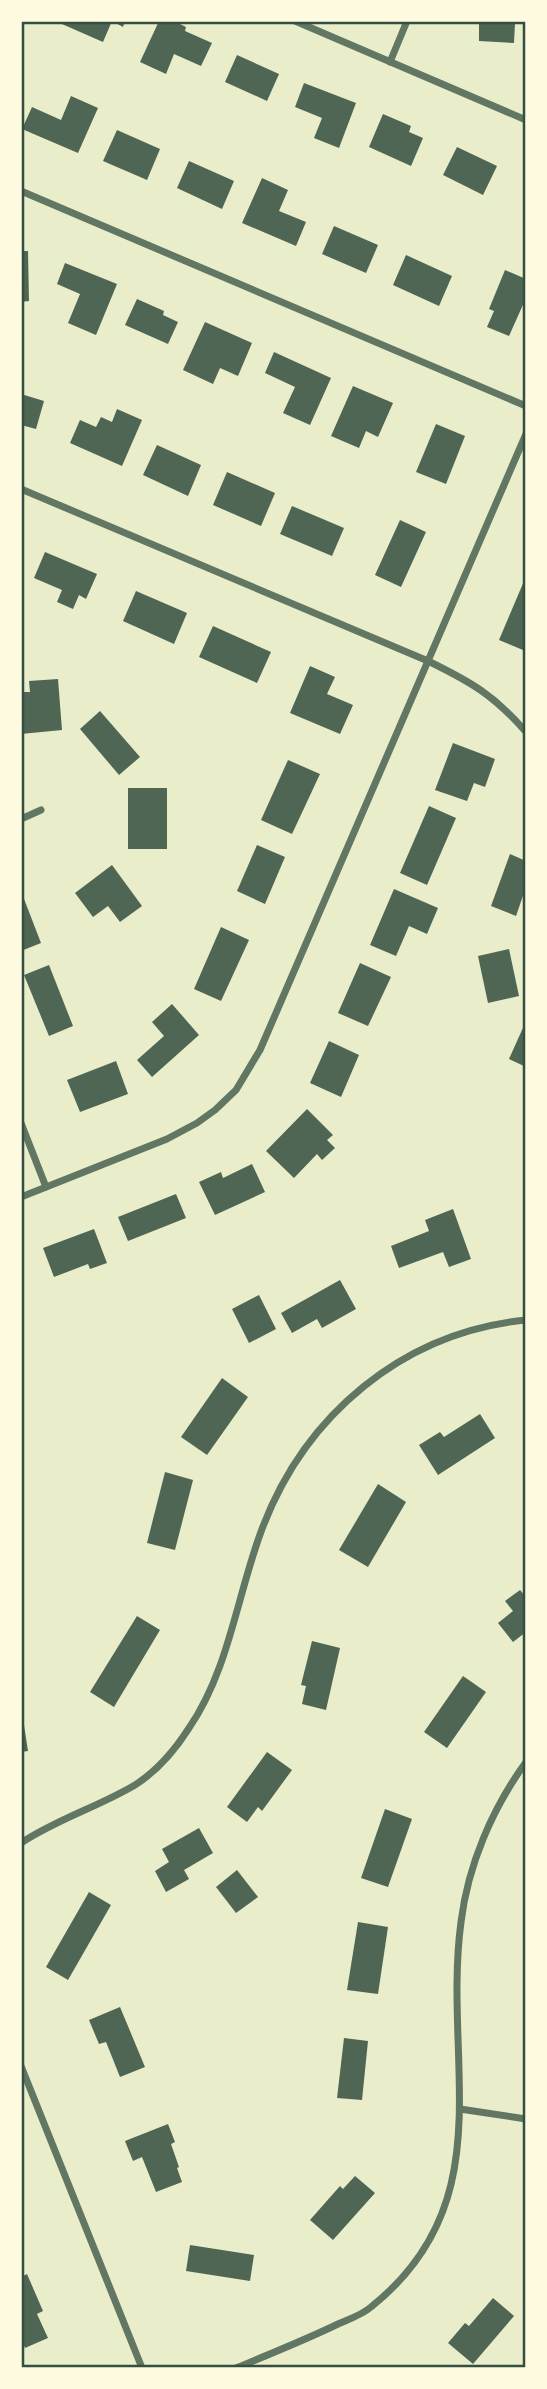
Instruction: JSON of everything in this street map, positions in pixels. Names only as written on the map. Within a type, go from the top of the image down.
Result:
[{"type":"street","points":[[295,21],[526,120]]},
{"type":"street","points":[[390,62],[407,21]]},
{"type":"street","points":[[21,191],[526,406]]},
{"type":"street","points":[[21,1197],[167,1139],[197,1123],[236,1090],[260,1049],[526,434]]},
{"type":"street","points":[[21,489],[470,681],[490,694],[526,732]]},
{"type":"street","points":[[21,819],[41,810]]},
{"type":"street","points":[[21,1123],[46,1187]]},
{"type":"street","points":[[21,1843],[40,1830],[134,1786],[157,1769],[190,1727],[219,1669],[262,1530],[278,1491],[316,1432],[337,1409],[380,1374],[425,1348],[498,1324],[526,1320]]},
{"type":"street","points":[[236,2368],[327,2330],[368,2309],[394,2288],[428,2243],[456,2168],[460,2109],[457,1982],[461,1922],[471,1872],[486,1830],[526,1762]]},
{"type":"street","points":[[21,2066],[142,2368]]},
{"type":"street","points":[[460,2109],[526,2119]]},
{"type":"building","points":[[55,21],[112,21],[103,42]]},
{"type":"building","points":[[112,21],[125,21],[123,27]]},
{"type":"building","points":[[159,21],[174,21],[186,27],[185,31],[212,43],[201,66],[174,54],[166,74],[140,62]]},
{"type":"building","points":[[479,21],[515,23],[514,43],[479,41]]},
{"type":"building","points":[[237,55],[279,74],[267,101],[225,82]]},
{"type":"building","points":[[304,83],[356,103],[339,148],[314,138],[322,118],[295,107]]},
{"type":"building","points":[[71,96],[98,108],[78,153],[22,129],[32,107],[61,120]]},
{"type":"building","points":[[383,114],[411,126],[409,132],[423,138],[411,166],[369,147]]},
{"type":"building","points":[[117,130],[160,149],[147,180],[103,161]]},
{"type":"building","points":[[457,147],[497,166],[483,195],[443,175]]},
{"type":"building","points":[[189,161],[234,181],[222,209],[177,188]]},
{"type":"building","points":[[262,178],[288,190],[279,211],[306,222],[296,246],[242,223]]},
{"type":"building","points":[[334,226],[378,245],[366,273],[322,254]]},
{"type":"building","points":[[21,251],[28,251],[29,301],[21,302]]},
{"type":"building","points":[[406,255],[452,276],[439,306],[393,285]]},
{"type":"building","points":[[65,263],[117,284],[96,335],[68,323],[80,294],[57,284]]},
{"type":"building","points":[[505,270],[526,279],[526,298],[509,336],[487,327],[494,311],[489,309]]},
{"type":"building","points":[[137,299],[164,311],[163,315],[178,322],[168,344],[125,325]]},
{"type":"building","points":[[205,322],[252,343],[238,376],[220,368],[213,384],[183,370]]},
{"type":"building","points":[[274,352],[331,378],[310,425],[283,413],[295,387],[265,373]]},
{"type":"building","points":[[353,386],[393,403],[378,437],[366,431],[359,448],[331,436]]},
{"type":"building","points":[[21,394],[44,401],[36,429],[21,425]]},
{"type":"building","points":[[117,409],[142,420],[122,466],[70,443],[80,420],[96,427],[101,417],[112,422]]},
{"type":"building","points":[[436,424],[465,436],[446,484],[416,472]]},
{"type":"building","points":[[157,445],[201,465],[188,496],[143,475]]},
{"type":"building","points":[[227,472],[275,493],[261,526],[213,505]]},
{"type":"building","points":[[292,506],[344,528],[332,556],[280,534]]},
{"type":"building","points":[[400,520],[426,532],[401,587],[375,575]]},
{"type":"building","points":[[45,552],[97,574],[86,599],[79,595],[73,609],[57,602],[62,590],[34,578]]},
{"type":"building","points":[[524,581],[526,643],[523,650],[499,640]]},
{"type":"building","points":[[136,591],[187,613],[174,644],[123,621]]},
{"type":"building","points":[[213,626],[271,652],[257,683],[199,657]]},
{"type":"building","points":[[310,666],[335,677],[327,694],[353,705],[340,734],[290,713]]},
{"type":"building","points":[[58,679],[62,730],[21,734],[21,692],[30,692],[29,681]]},
{"type":"building","points":[[100,711],[140,757],[119,775],[80,729]]},
{"type":"building","points":[[453,743],[495,759],[485,787],[474,783],[467,801],[435,790]]},
{"type":"building","points":[[288,760],[320,774],[292,834],[261,820]]},
{"type":"building","points":[[128,788],[167,788],[167,849],[128,849]]},
{"type":"building","points":[[429,806],[456,818],[427,885],[400,873]]},
{"type":"building","points":[[257,845],[285,857],[265,904],[237,891]]},
{"type":"building","points":[[510,854],[526,861],[526,887],[516,916],[491,906]]},
{"type":"building","points":[[112,865],[142,906],[120,922],[108,906],[93,917],[75,893]]},
{"type":"building","points":[[394,889],[438,908],[427,934],[409,926],[396,956],[370,945]]},
{"type":"building","points":[[21,891],[41,943],[21,951]]},
{"type":"building","points":[[221,927],[249,940],[221,1001],[194,989]]},
{"type":"building","points":[[509,949],[519,996],[488,1003],[478,956]]},
{"type":"building","points":[[360,963],[391,977],[368,1026],[338,1013]]},
{"type":"building","points":[[49,965],[73,1026],[49,1036],[24,975]]},
{"type":"building","points":[[172,1004],[199,1035],[152,1077],[137,1060],[164,1036],[152,1022]]},
{"type":"building","points":[[526,1021],[526,1067],[509,1059]]},
{"type":"building","points":[[329,1041],[359,1055],[341,1097],[310,1083]]},
{"type":"building","points":[[116,1061],[128,1094],[80,1112],[67,1080]]},
{"type":"building","points":[[307,1109],[333,1135],[327,1140],[335,1148],[322,1160],[317,1154],[294,1178],[266,1151]]},
{"type":"building","points":[[252,1164],[265,1192],[215,1215],[199,1182],[221,1172],[223,1178]]},
{"type":"building","points":[[176,1194],[186,1218],[128,1241],[118,1217]]},
{"type":"building","points":[[453,1209],[471,1259],[449,1267],[443,1252],[399,1268],[391,1246],[429,1231],[425,1220]]},
{"type":"building","points":[[94,1229],[107,1263],[90,1269],[88,1264],[54,1277],[43,1248]]},
{"type":"building","points":[[340,1280],[356,1309],[322,1328],[317,1319],[292,1333],[281,1313]]},
{"type":"building","points":[[259,1295],[276,1329],[249,1343],[232,1309]]},
{"type":"building","points":[[222,1378],[248,1397],[207,1455],[181,1437]]},
{"type":"building","points":[[480,1414],[495,1438],[438,1475],[419,1445],[440,1432],[444,1437]]},
{"type":"building","points":[[165,1472],[193,1480],[175,1550],[147,1543]]},
{"type":"building","points":[[378,1484],[406,1502],[368,1567],[339,1550]]},
{"type":"building","points":[[520,1590],[526,1597],[526,1632],[513,1642],[498,1623],[513,1611],[505,1601]]},
{"type":"building","points":[[137,1616],[160,1630],[114,1707],[90,1692]]},
{"type":"building","points":[[312,1641],[340,1648],[326,1710],[302,1704],[306,1686],[301,1685]]},
{"type":"building","points":[[463,1676],[486,1692],[447,1748],[424,1732]]},
{"type":"building","points":[[21,1725],[24,1725],[28,1751],[21,1752]]},
{"type":"building","points":[[267,1752],[292,1770],[262,1811],[258,1807],[247,1822],[227,1807]]},
{"type":"building","points":[[385,1809],[412,1819],[388,1887],[361,1878]]},
{"type":"building","points":[[199,1828],[213,1853],[184,1870],[189,1879],[166,1892],[155,1871],[169,1862],[162,1849]]},
{"type":"building","points":[[237,1870],[258,1897],[236,1913],[216,1887]]},
{"type":"building","points":[[89,1892],[111,1905],[68,1980],[46,1967]]},
{"type":"building","points":[[358,1922],[388,1927],[378,1994],[347,1990]]},
{"type":"building","points":[[120,2007],[145,2067],[120,2077],[106,2042],[99,2044],[89,2020]]},
{"type":"building","points":[[344,2038],[368,2041],[362,2100],[337,2098]]},
{"type":"building","points":[[168,2124],[175,2142],[171,2144],[182,2182],[156,2192],[142,2157],[133,2161],[125,2141]]},
{"type":"building","points":[[355,2176],[375,2193],[333,2240],[310,2220],[340,2186],[343,2189]]},
{"type":"building","points":[[190,2245],[254,2255],[250,2281],[186,2271]]},
{"type":"building","points":[[27,2274],[43,2311],[37,2314],[48,2338],[25,2348],[21,2338],[21,2277]]},
{"type":"building","points":[[493,2298],[514,2316],[473,2364],[448,2343],[465,2323],[469,2326]]}]
